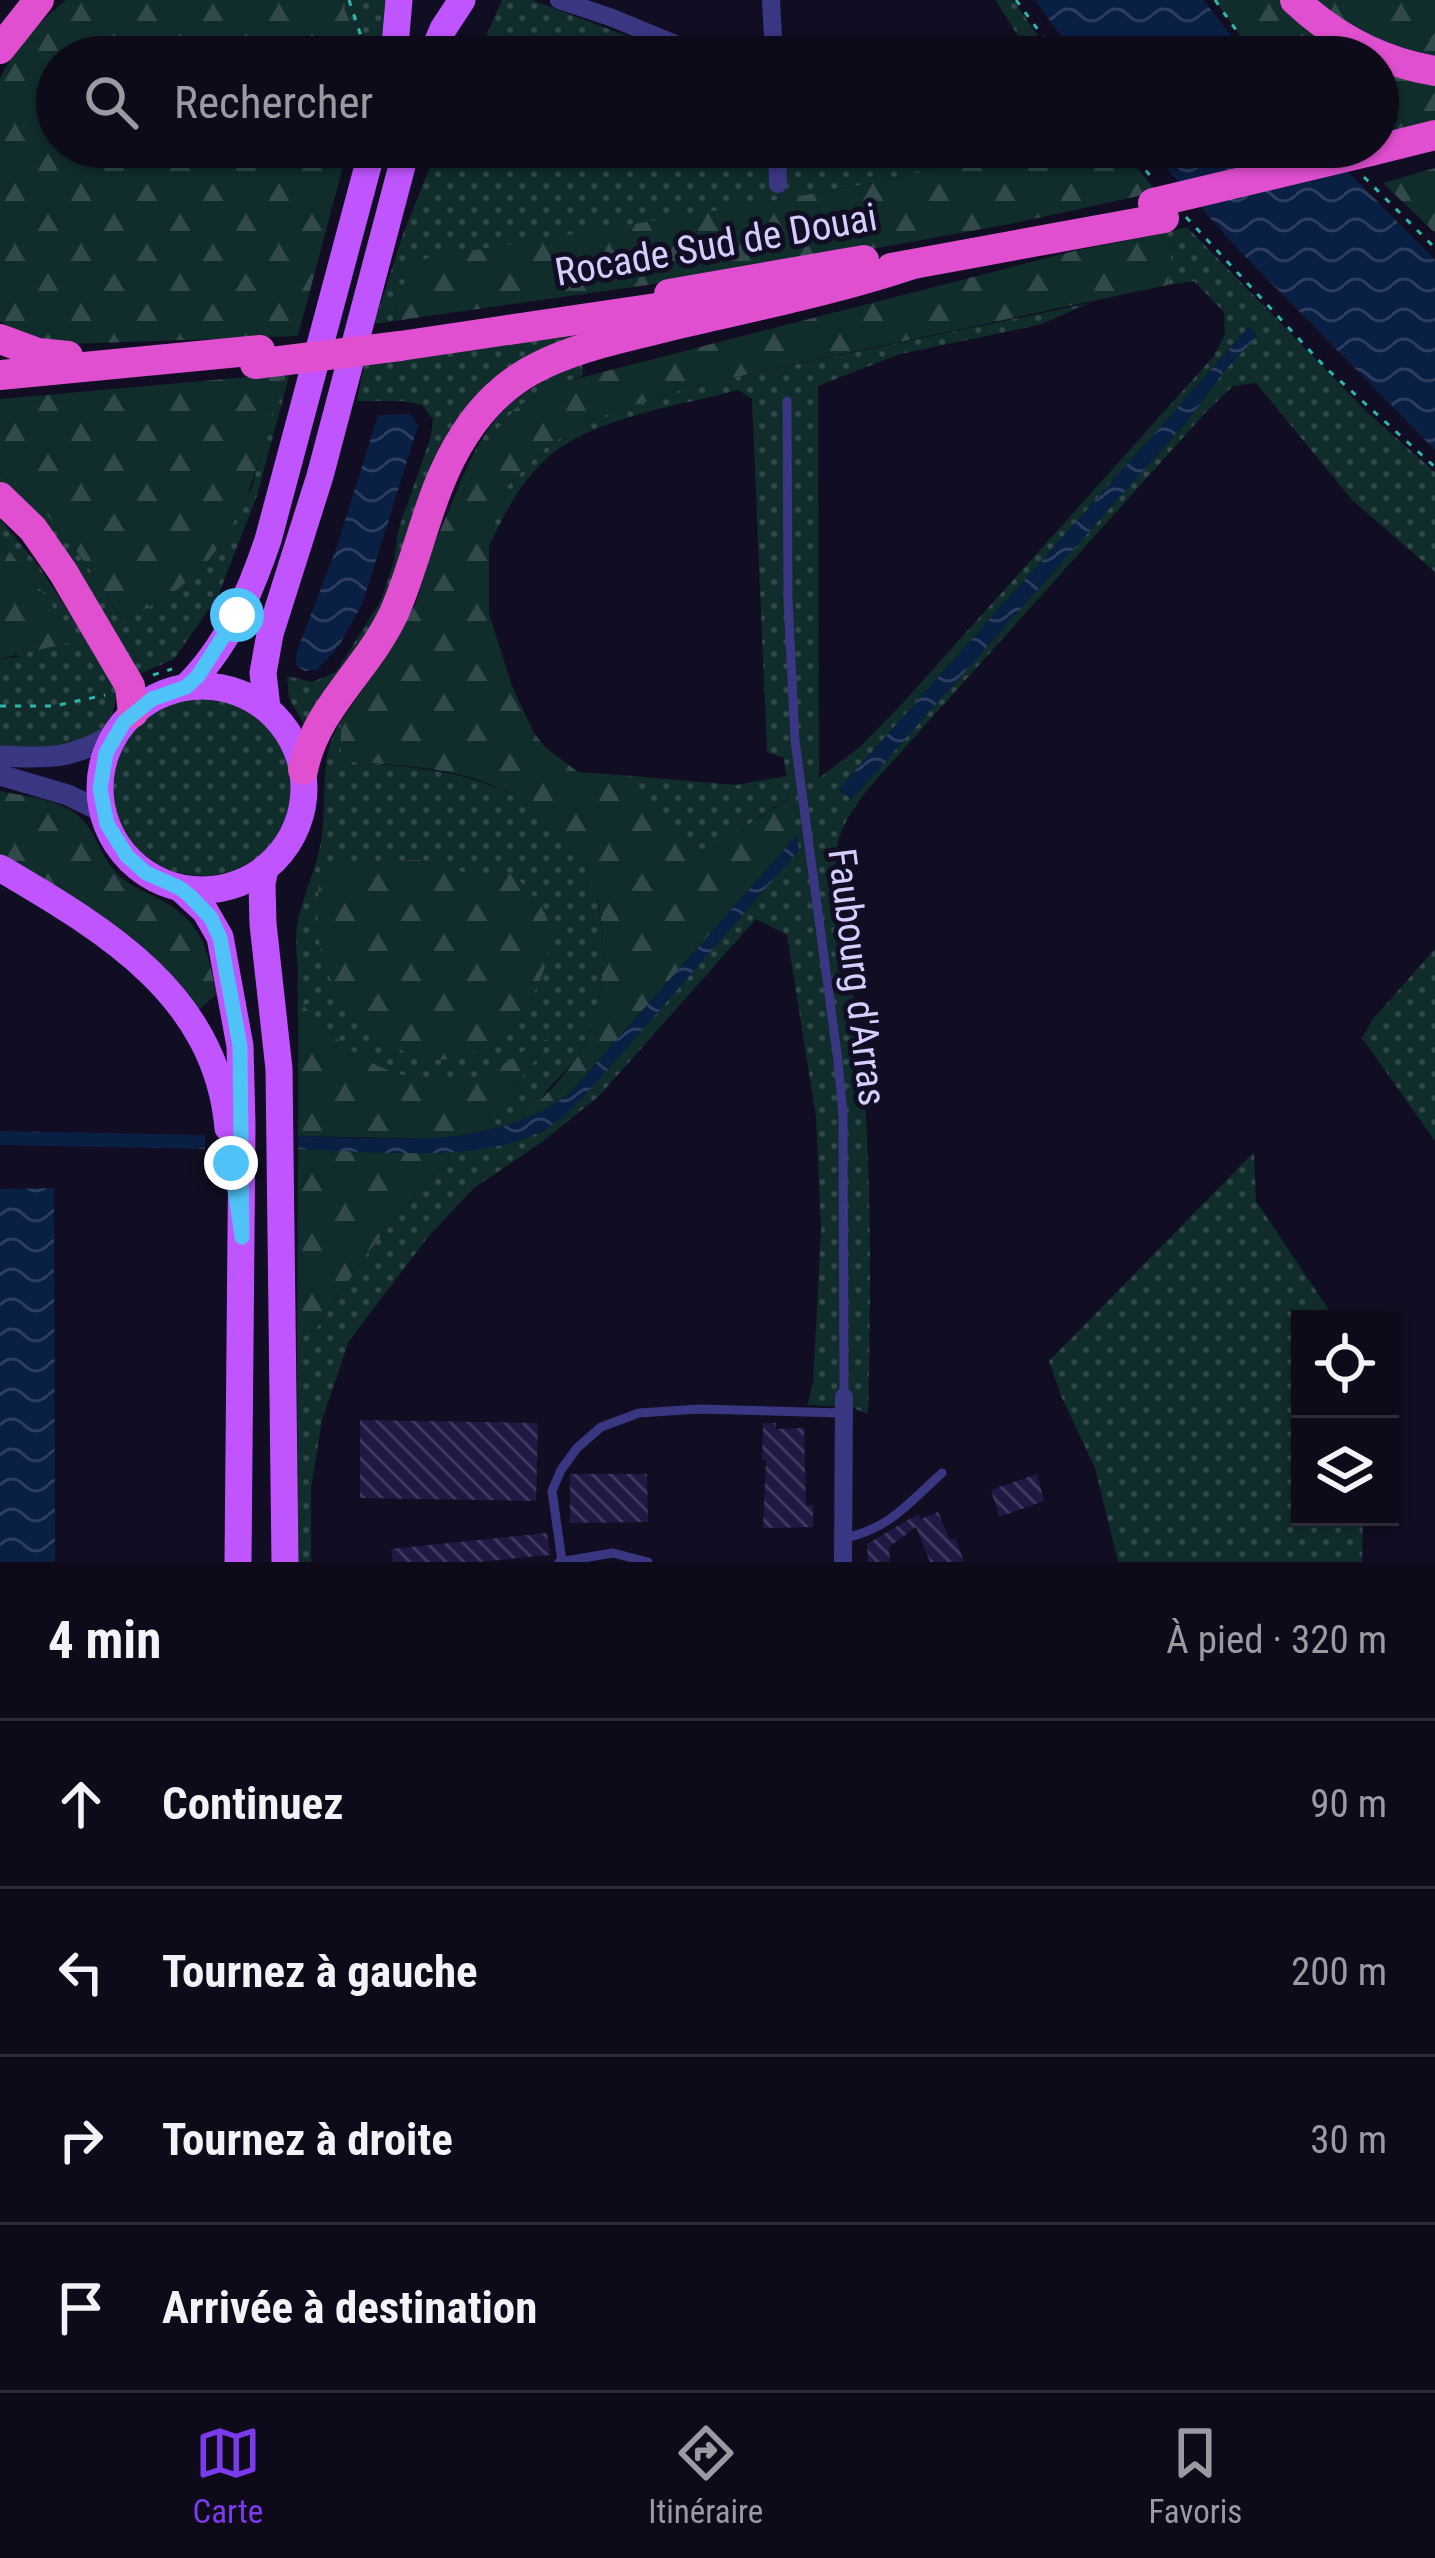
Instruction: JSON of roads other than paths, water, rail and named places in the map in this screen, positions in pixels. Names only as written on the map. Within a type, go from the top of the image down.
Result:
[{"type":"highway","points":[[0,25],[20,0]]},
{"type":"highway","points":[[0,49],[39,0]]},
{"type":"highway","points":[[1295,0],[1342,36]]},
{"type":"highway","points":[[1399,62],[1435,71]]},
{"type":"highway","name":"Rocade Sud de Douai","points":[[1399,152],[1435,135]]},
{"type":"highway","name":"Rocade Sud de Douai","points":[[1399,159],[1435,151]]},
{"type":"highway","name":"Rocade Sud de Douai","points":[[402,340],[1354,168]]},
{"type":"highway","name":"Rocade Sud de Douai","points":[[0,389],[648,310],[910,265],[1161,201]]},
{"type":"highway","points":[[303,770],[319,723],[370,656],[392,616],[456,448],[510,384],[547,362],[594,345],[910,265]]},
{"type":"highway","points":[[0,339],[55,356],[188,358]]},
{"type":"highway","name":"Rocade Sud de Douai","points":[[0,375],[188,358],[258,357]]},
{"type":"highway","points":[[0,497],[53,556],[126,710]]},
{"type":"main road","points":[[396,36],[399,0]]},
{"type":"main road","points":[[440,36],[462,0]]},
{"type":"main road","points":[[238,1562],[240,1046],[229,976],[216,928],[205,911],[180,888],[146,873],[127,856],[112,836],[100,789],[103,765],[126,710],[204,668],[257,572],[367,168]]},
{"type":"main road","points":[[267,708],[263,673],[269,634],[320,476],[401,168]]},
{"type":"main road","points":[[180,888],[231,886],[265,868],[290,841],[304,794],[303,770],[291,736],[267,708],[235,690],[182,677]]},
{"type":"main road","points":[[0,868],[130,952],[188,1016],[223,1091],[242,1237]]},
{"type":"main road","points":[[265,868],[263,924],[279,1069],[285,1562]]},
{"type":"street","points":[[559,0],[657,36]]},
{"type":"street","points":[[588,0],[610,16]]},
{"type":"street","points":[[771,0],[773,36]]},
{"type":"street","points":[[778,168],[778,184]]},
{"type":"street","points":[[0,756],[72,755],[92,747],[126,710]]},
{"type":"street","points":[[0,775],[68,795],[103,812]]},
{"type":"street","name":"Faubourg d'Arras","points":[[843,1562],[844,1405]]},
{"type":"lane","name":"Faubourg d'Arras","points":[[788,401],[788,599],[796,761],[843,1115],[844,1405]]},
{"type":"lane","points":[[648,1562],[613,1553],[560,1562],[552,1491],[577,1448],[601,1427],[639,1413],[844,1405]]},
{"type":"lane","points":[[844,1538],[878,1528],[942,1473]]},
{"type":"water","points":[[1035,0],[1203,0],[1231,36],[1061,36]]},
{"type":"water","points":[[1166,168],[1345,168],[1435,260],[1435,450],[1234,245]]},
{"type":"water","points":[[1249,327],[1257,336],[1189,419],[852,799],[839,789]]},
{"type":"water","points":[[410,414],[418,426],[363,602],[339,646],[317,670],[305,671],[296,666],[297,651],[336,549],[378,415]]},
{"type":"water","points":[[797,835],[799,850],[596,1083],[548,1127],[514,1142],[454,1152],[298,1149],[298,1136],[439,1137],[508,1125],[540,1112],[570,1093]]},
{"type":"water","points":[[0,1131],[205,1135],[205,1149],[0,1145]]},
{"type":"water","points":[[54,1188],[55,1562],[0,1562],[0,1189]]}]
